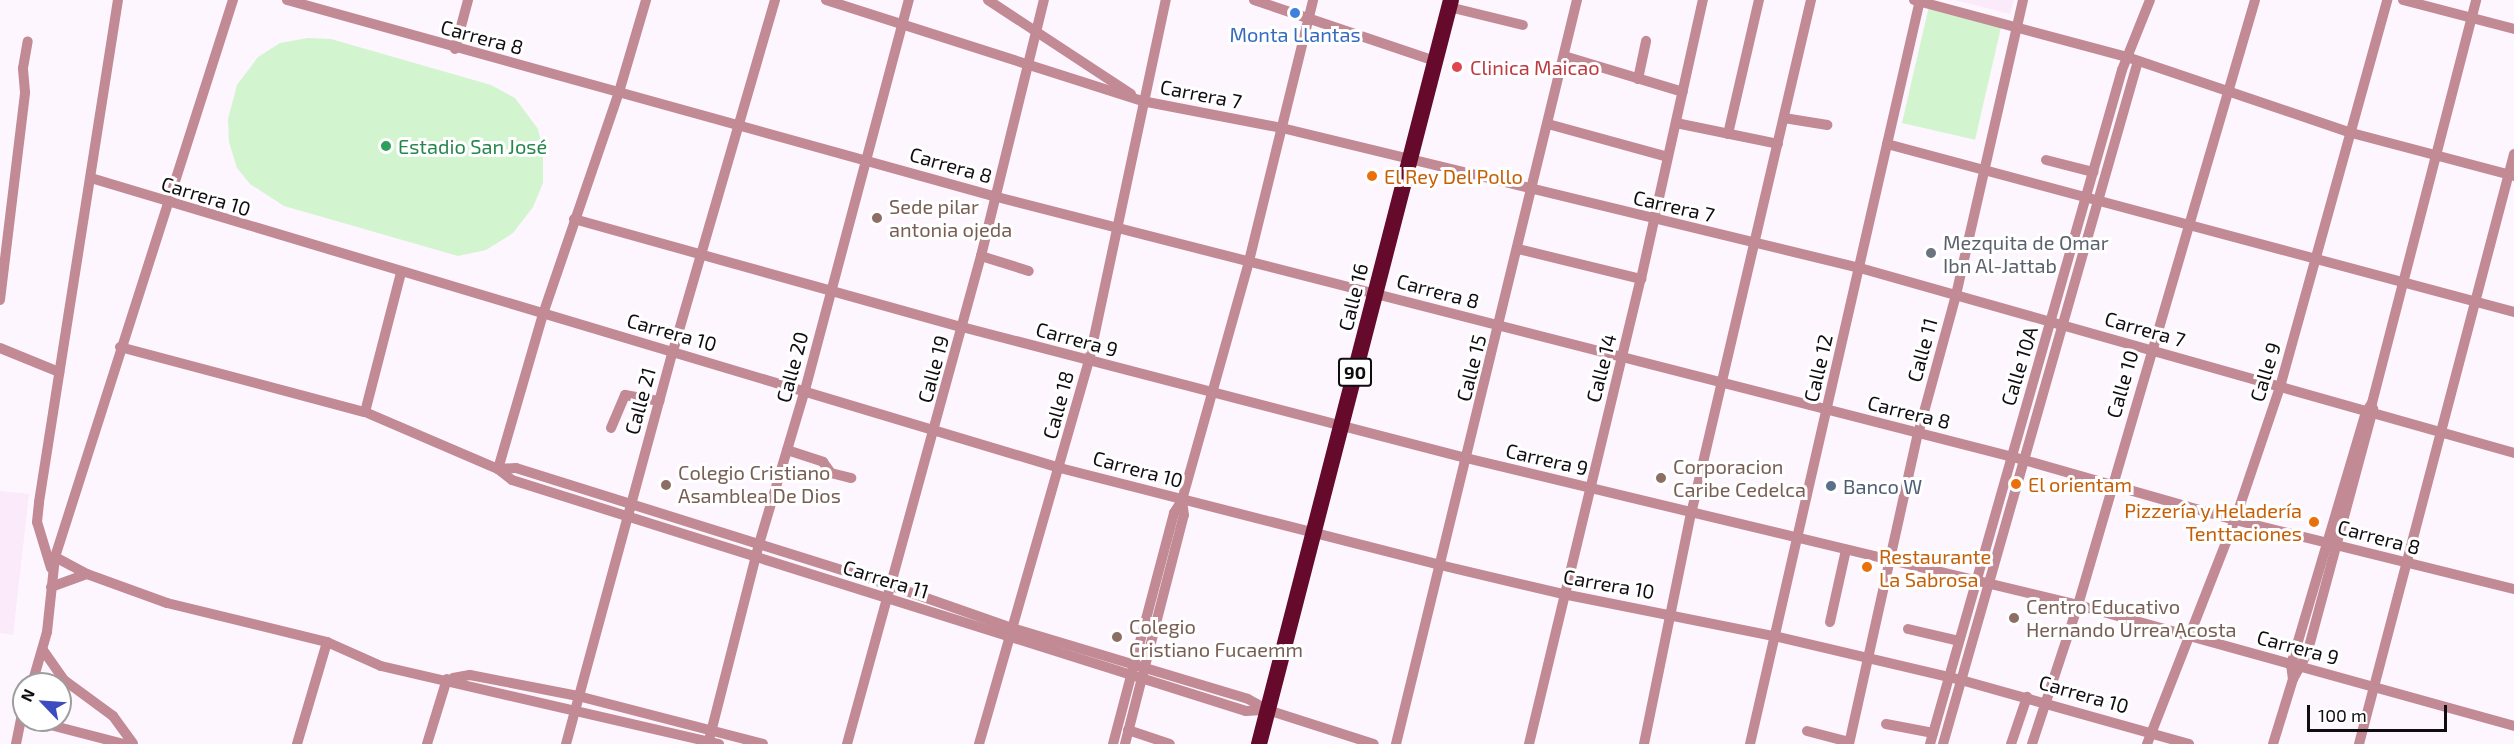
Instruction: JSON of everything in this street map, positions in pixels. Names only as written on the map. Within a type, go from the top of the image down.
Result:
[{"type":"highway","name":"Calle 16","points":[[1260,744],[1450,4]]},
{"type":"street","points":[[52,571],[37,522],[118,0]]},
{"type":"street","points":[[36,672],[44,650],[54,557],[233,0]]},
{"type":"street","name":"Carrera 8","points":[[287,0],[455,49],[738,122],[997,197],[2024,460],[2235,520],[2514,589]]},
{"type":"street","points":[[455,49],[468,0]]},
{"type":"street","points":[[498,469],[543,314],[619,92],[646,0]]},
{"type":"street","name":"Calle 21","points":[[566,744],[700,254],[775,0]]},
{"type":"street","name":"Carrera 7","points":[[826,0],[1142,101],[1282,128],[1533,191],[1860,268],[2280,387],[2370,410],[2439,434],[2514,453]]},
{"type":"street","name":"Calle 20","points":[[712,740],[759,544],[805,390],[864,159],[909,0]]},
{"type":"street","points":[[988,0],[1142,101]]},
{"type":"street","name":"Calle 19","points":[[847,744],[889,599],[997,197],[1034,30],[1044,0]]},
{"type":"street","name":"Calle 18","points":[[980,744],[1089,361],[1142,101],[1166,0]]},
{"type":"street","points":[[1254,0],[1308,21],[1435,61]]},
{"type":"street","points":[[1125,744],[1138,671],[1174,513],[1182,500],[1249,261],[1313,0]]},
{"type":"street","name":"Calle 15","points":[[1396,744],[1533,191],[1577,0]]},
{"type":"street","name":"Calle 14","points":[[1528,744],[1588,487],[1623,357],[1703,0]]},
{"type":"street","points":[[1728,134],[1759,0]]},
{"type":"street","points":[[1644,744],[1691,514],[1724,384],[1811,0]]},
{"type":"street","name":"Calle 11","points":[[1849,743],[1870,660],[1918,434],[1956,295],[2024,0]]},
{"type":"street","name":"Calle 10A","points":[[2090,200],[2093,172],[2127,57],[2150,0]]},
{"type":"street","name":"Calle 10","points":[[2032,744],[2078,605],[2111,485],[2255,0]]},
{"type":"street","name":"Calle 9","points":[[2147,744],[2186,635],[2235,520],[2280,387],[2348,132],[2387,0]]},
{"type":"street","points":[[2403,0],[2514,29]]},
{"type":"street","points":[[2273,744],[2370,410],[2400,284],[2476,0]]},
{"type":"street","points":[[1918,1],[2127,57],[2348,132],[2511,176]]},
{"type":"street","name":"Calle 12","points":[[1750,744],[1794,537],[1860,268],[1918,1]]},
{"type":"street","points":[[1450,4],[1522,25]]},
{"type":"street","points":[[0,300],[25,92],[23,68],[28,40]]},
{"type":"street","points":[[1638,79],[1646,41]]},
{"type":"street","points":[[1564,56],[1683,92]]},
{"type":"street","name":"Calle 10A","points":[[1943,744],[2024,460],[2056,322],[2090,200],[2138,61]]},
{"type":"street","points":[[1784,118],[1827,125]]},
{"type":"street","points":[[1676,123],[1778,144]]},
{"type":"street","points":[[1548,124],[1668,157]]},
{"type":"street","points":[[1887,144],[2314,261],[2514,312]]},
{"type":"street","points":[[2359,744],[2474,303],[2511,176],[2514,154]]},
{"type":"street","points":[[2046,160],[2093,172]]},
{"type":"street","name":"Carrera 10","points":[[91,178],[168,204],[805,390],[1060,468],[1563,594],[1670,613],[1961,680],[2189,744]]},
{"type":"street","name":"Carrera 9","points":[[574,219],[1089,361],[1691,514],[1989,582],[2514,726]]},
{"type":"street","points":[[1518,249],[1641,279]]},
{"type":"street","points":[[981,256],[1029,271]]},
{"type":"street","points":[[365,412],[401,273]]},
{"type":"street","name":"Calle 10A","points":[[1931,739],[2010,457],[2056,322]]},
{"type":"street","name":"Carrera 11","points":[[120,347],[365,412],[498,469],[512,480],[889,599],[1011,632],[1138,671],[1248,699],[1268,710],[1374,744]]},
{"type":"street","points":[[0,348],[59,372]]},
{"type":"street","points":[[611,428],[625,395],[659,401]]},
{"type":"street","points":[[787,450],[823,462],[831,473],[851,478]]},
{"type":"street","name":"Carrera 11","points":[[498,469],[516,468],[892,586],[1011,632]]},
{"type":"street","points":[[1830,622],[1846,550]]},
{"type":"street","points":[[54,557],[87,574],[167,603],[327,642],[381,666],[712,740],[764,744]]},
{"type":"street","points":[[51,587],[87,574]]},
{"type":"street","points":[[1908,629],[1959,641]]},
{"type":"street","points":[[297,744],[327,642]]},
{"type":"street","points":[[44,650],[64,680],[112,716],[133,744]]},
{"type":"street","points":[[1113,744],[1138,671]]},
{"type":"street","points":[[447,679],[470,675],[578,696],[712,740]]},
{"type":"street","points":[[427,744],[447,679]]},
{"type":"street","points":[[2011,744],[2027,697]]},
{"type":"street","points":[[1886,724],[1931,739]]},
{"type":"street","points":[[72,730],[124,744]]},
{"type":"street","points":[[1128,730],[1170,744]]},
{"type":"street","points":[[1807,731],[1849,743]]},
{"type":"shaded area","points":[[1955,0],[2014,0],[2010,14]]},
{"type":"shaded area","points":[[0,491],[29,494],[13,635],[0,633]]},
{"type":"green space","points":[[1929,6],[2002,23],[1975,140],[1902,123]]},
{"type":"green space","name":"Estadio San José","points":[[308,38],[331,39],[491,85],[515,98],[538,129],[543,150],[543,183],[533,207],[513,233],[486,250],[458,256],[284,206],[250,184],[237,168],[229,142],[228,119],[237,85],[258,57],[280,43]]},
{"type":"place","name":"Monta Llantas","points":[[1295,13]]},
{"type":"place","name":"Clinica Maicao","points":[[1457,67]]},
{"type":"place","name":"Estadio San José","points":[[386,146]]},
{"type":"place","name":"El Rey Del Pollo","points":[[1372,176]]},
{"type":"place","name":"Sede pilar antonia ojeda","points":[[877,218]]},
{"type":"place","name":"Mezquita de Omar Ibn Al-Jattab","points":[[1931,253]]},
{"type":"place","name":"Corporacion Caribe Cedelca","points":[[1661,478]]},
{"type":"place","name":"El orientam","points":[[2016,484]]},
{"type":"place","name":"Colegio Cristiano Asamblea De Dios","points":[[666,485]]},
{"type":"place","name":"Banco W","points":[[1831,486]]},
{"type":"place","name":"Pizzería y Heladería Tenttaciones","points":[[2314,522]]},
{"type":"place","name":"Restaurante La Sabrosa","points":[[1867,567]]},
{"type":"place","name":"Centro Educativo Hernando Urrea Acosta","points":[[2014,618]]},
{"type":"place","name":"Colegio Cristiano Fucaemm","points":[[1117,637]]}]
